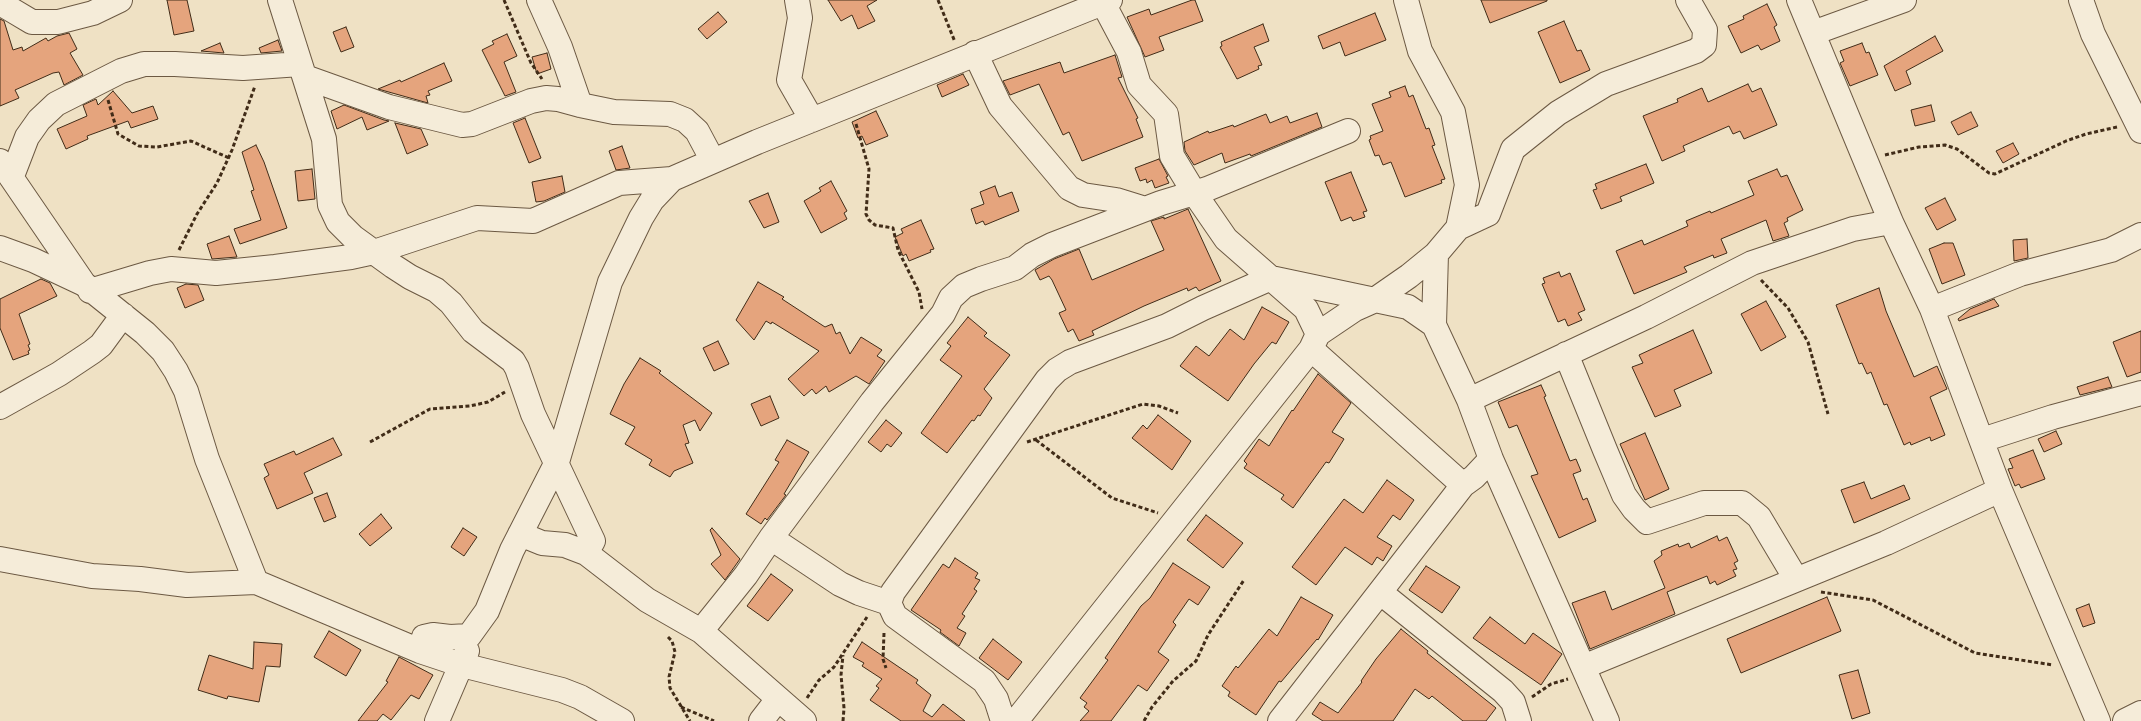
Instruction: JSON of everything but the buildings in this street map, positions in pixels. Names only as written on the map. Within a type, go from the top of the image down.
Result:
[{"type":"street","points":[[0,3],[24,19],[32,22],[58,22],[93,13],[120,0]]},
{"type":"street","points":[[280,0],[324,139],[330,205],[338,222],[353,236],[410,277],[436,290],[452,303],[473,331],[513,361],[533,414],[594,542],[586,553]]},
{"type":"street","points":[[539,0],[560,47],[569,102]]},
{"type":"street","points":[[797,0],[800,18],[789,80],[812,120]]},
{"type":"street","points":[[1406,0],[1420,51],[1453,112],[1467,185],[1458,228]]},
{"type":"street","points":[[1016,721],[1314,342],[1354,309],[1373,301],[1409,276],[1436,254],[1458,228],[1488,214],[1513,149],[1558,113],[1606,84],[1696,52],[1704,45],[1704,30],[1688,0]]},
{"type":"street","points":[[1799,0],[1890,222],[1932,309],[2000,490],[2098,721]]},
{"type":"street","points":[[1813,33],[1904,0]]},
{"type":"street","points":[[2082,0],[2093,34],[2140,129]]},
{"type":"street","points":[[87,288],[171,269],[216,273],[351,257],[374,252],[477,218],[533,221],[619,183],[672,179],[1100,2],[1129,52],[1139,85],[1166,114],[1172,156],[1226,239],[1306,309],[1314,342],[1463,485]]},
{"type":"street","points":[[969,56],[1000,106],[1069,188],[1082,196],[1116,200],[1145,209]]},
{"type":"street","points":[[87,288],[6,169],[39,120],[56,104],[121,71],[144,64],[243,68],[264,66],[303,70],[389,107],[462,125],[472,124],[531,101],[546,98],[614,112],[670,114],[685,120],[697,131],[713,161]]},
{"type":"street","points":[[701,631],[746,575],[771,538],[872,402],[921,342],[942,314],[951,298],[964,286],[981,278],[1016,268],[1052,245],[1145,209],[1195,194],[1348,131]]},
{"type":"street","points":[[437,721],[462,665],[474,631],[487,611],[520,534],[556,462],[610,282],[648,206],[672,179]]},
{"type":"street","points":[[1469,400],[1646,317],[1746,266],[1853,229],[1890,222]]},
{"type":"street","points":[[1932,309],[2020,274],[2111,250],[2141,235]]},
{"type":"street","points":[[0,248],[26,257],[87,288],[123,315],[163,351],[183,384],[207,459],[256,582]]},
{"type":"street","points":[[1436,254],[1434,325],[1469,400],[1491,459],[1607,721]]},
{"type":"street","points":[[885,602],[1047,380],[1064,366],[1168,326],[1203,308],[1271,278],[1408,307],[1434,325]]},
{"type":"street","points":[[0,407],[60,374],[92,352],[101,345],[123,315]]},
{"type":"street","points":[[1566,354],[1624,495],[1640,516],[1647,522],[1704,503],[1742,503],[1759,517],[1792,581]]},
{"type":"street","points":[[1982,440],[2052,417],[2141,393]]},
{"type":"street","points":[[1280,721],[1346,633],[1381,593],[1463,485],[1474,477],[1491,459]]},
{"type":"street","points":[[1584,669],[1886,543],[2000,490]]},
{"type":"street","points":[[520,534],[542,543],[565,546],[586,553],[647,600],[701,631],[800,718]]},
{"type":"street","points":[[771,538],[840,584],[858,594],[885,602],[895,616],[984,682],[996,699],[1003,721]]},
{"type":"street","points":[[0,559],[92,576],[140,578],[187,584],[256,582],[420,651],[462,665],[562,690],[593,703],[622,721]]},
{"type":"street","points":[[1381,593],[1503,691],[1513,702],[1517,715]]},
{"type":"street","points":[[420,651],[424,637],[433,635],[461,638],[468,636],[474,631]]},
{"type":"street","points":[[761,721],[778,700]]},
{"type":"street","points":[[2125,721],[2141,713]]},
{"type":"path","points":[[504,0],[531,63],[569,102]]},
{"type":"path","points":[[938,0],[969,56]]},
{"type":"path","points":[[171,269],[197,214],[217,183],[229,158],[264,66]]},
{"type":"path","points":[[102,80],[116,130],[121,137],[147,148],[195,141],[229,158]]},
{"type":"path","points":[[862,100],[855,122],[869,169],[866,214],[875,225],[893,228],[898,250],[919,292],[922,308],[921,342]]},
{"type":"path","points":[[1866,162],[1897,152],[1944,145],[1956,149],[1988,173],[1995,174],[2043,150],[2086,134],[2116,127],[2140,129]]},
{"type":"path","points":[[1746,266],[1784,304],[1808,342],[1828,414]]},
{"type":"path","points":[[370,442],[430,409],[470,406],[488,402],[523,384]]},
{"type":"path","points":[[999,446],[1017,445],[1036,440],[1143,404],[1159,406],[1178,413]]},
{"type":"path","points":[[1036,440],[1112,498],[1151,510],[1175,520]]},
{"type":"path","points":[[1144,721],[1152,707],[1173,681],[1196,661],[1208,636],[1244,580]]},
{"type":"path","points":[[1792,581],[1802,589],[1872,600],[1975,654],[2057,664]]},
{"type":"path","points":[[800,718],[809,693],[819,680],[834,667],[864,620],[885,602]]},
{"type":"path","points":[[884,630],[883,659],[886,668]]},
{"type":"path","points":[[664,633],[672,641],[675,652],[669,677],[670,688],[690,721]]},
{"type":"path","points":[[843,721],[844,708],[841,675],[844,652]]},
{"type":"path","points":[[1517,715],[1551,684],[1584,669]]},
{"type":"path","points":[[680,706],[714,721]]}]
